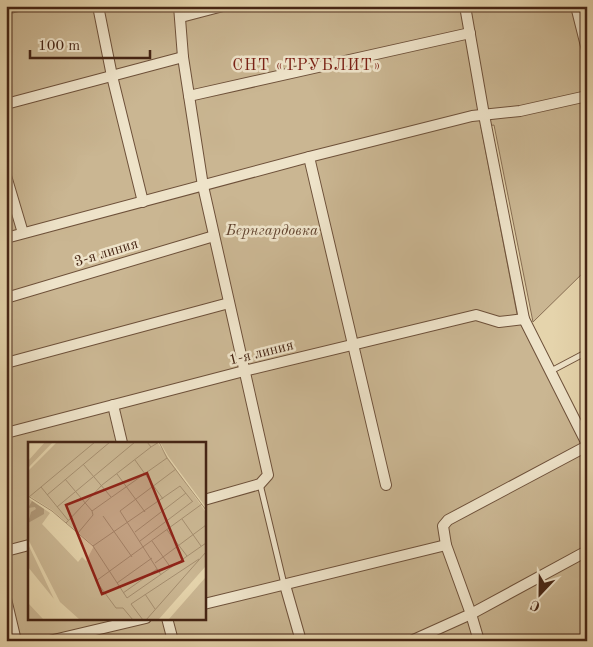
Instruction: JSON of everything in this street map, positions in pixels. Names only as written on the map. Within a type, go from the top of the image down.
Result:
[{"type":"street","points":[[6,9],[18,6]]},
{"type":"street","points":[[98,6],[112,76],[143,202]]},
{"type":"street","points":[[205,500],[260,484],[268,475],[203,186],[184,57],[180,11],[223,6]]},
{"type":"street","points":[[465,6],[484,115],[524,319],[587,445],[448,520],[443,526],[446,545],[479,641]]},
{"type":"street","points":[[576,6],[587,50]]},
{"type":"street","points":[[189,96],[470,33]]},
{"type":"street","points":[[6,104],[184,57]]},
{"type":"street","points":[[6,238],[309,157],[472,116],[520,111],[587,96]]},
{"type":"street","points":[[309,157],[386,485]]},
{"type":"street","points":[[6,176],[23,234]]},
{"type":"street","name":"3-я линия","points":[[6,298],[214,236]]},
{"type":"street","points":[[6,363],[229,303]]},
{"type":"street","name":"1-я линия","points":[[6,433],[244,371],[476,315],[499,322],[524,319]]},
{"type":"street","points":[[112,405],[122,442]]},
{"type":"street","points":[[6,551],[28,545]]},
{"type":"street","points":[[205,604],[446,545]]},
{"type":"street","points":[[411,641],[471,614],[587,551]]},
{"type":"street","points":[[284,585],[301,641]]},
{"type":"street","points":[[6,599],[16,641]]},
{"type":"street","points":[[49,641],[138,620]]},
{"type":"street","points":[[168,620],[173,641]]},
{"type":"lane","points":[[551,371],[587,352]]},
{"type":"lane","points":[[260,484],[284,585]]},
{"type":"green space","name":"Бернгардовка","points":[[6,6],[587,6],[587,269],[533,322],[494,125],[481,127],[518,319],[587,452],[587,641],[6,641]]},
{"type":"district","name":"СНТ «ТРУБЛИТ»","points":[[307,64]]}]
